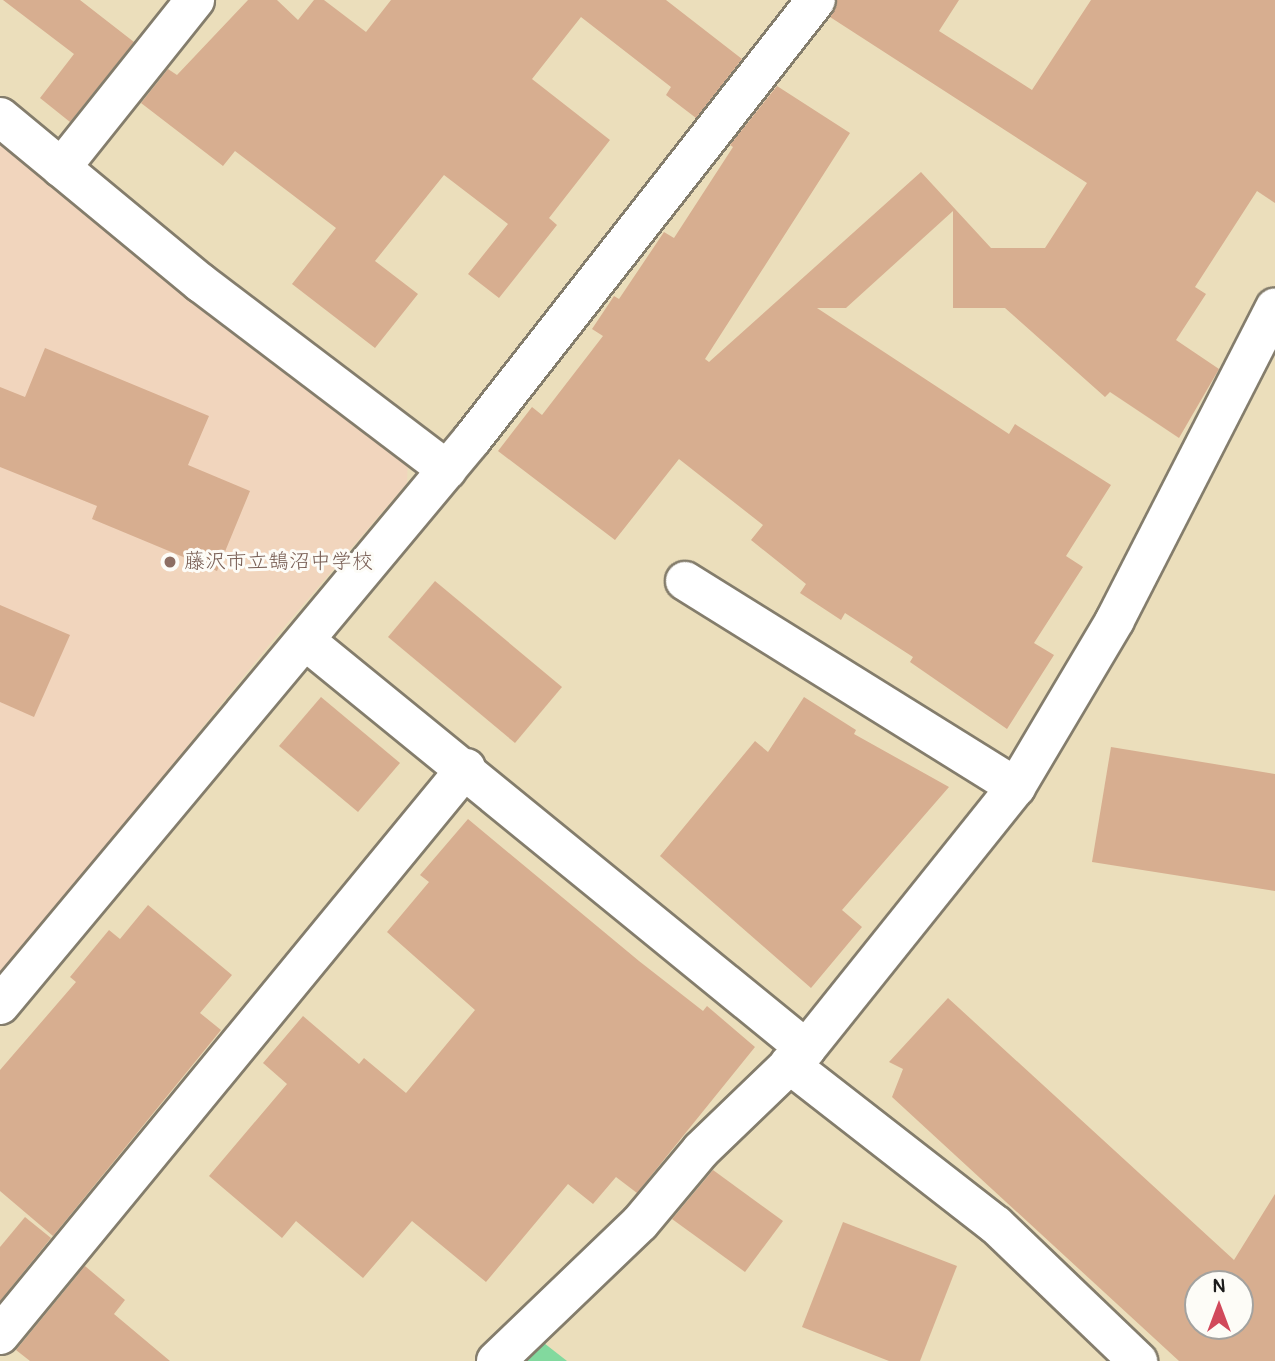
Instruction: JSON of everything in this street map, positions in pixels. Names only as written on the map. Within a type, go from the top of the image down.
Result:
[{"type":"street","points":[[61,168],[195,0]]},
{"type":"street","points":[[0,1005],[307,642],[447,470],[816,0]]},
{"type":"street","points":[[0,117],[201,283],[447,470]]},
{"type":"street","points":[[496,1361],[640,1223],[701,1150],[798,1057],[1016,787],[1132,621],[1275,308]]},
{"type":"street","points":[[685,581],[1016,787]]},
{"type":"street","points":[[307,642],[466,768],[996,1225],[1138,1361]]},
{"type":"street","points":[[0,1335],[466,768]]},
{"type":"shaded area","name":"藤沢市立鵠沼中学校","points":[[0,135],[408,454],[407,483],[273,640],[0,978]]},
{"type":"green space","points":[[526,1329],[567,1361],[501,1361]]},
{"type":"building","points":[[3,0],[80,0],[134,42],[70,122],[40,98],[74,54]]},
{"type":"building","points":[[248,0],[277,0],[298,20],[314,0],[324,0],[366,32],[391,0],[666,0],[742,59],[696,118],[666,95],[671,87],[581,17],[532,79],[610,140],[549,218],[557,225],[499,298],[468,274],[508,224],[444,175],[375,261],[418,294],[375,348],[292,284],[336,228],[235,151],[223,166],[141,103],[168,69],[177,75]]},
{"type":"building","points":[[837,0],[959,0],[939,31],[1032,90],[1091,0],[1275,0],[1275,203],[1257,191],[1195,287],[1206,294],[1176,340],[1219,369],[1179,438],[1110,392],[1105,397],[1005,308],[953,308],[953,211],[846,308],[817,308],[1009,434],[1015,424],[1111,485],[1066,556],[1083,567],[1034,643],[1054,655],[1007,729],[910,662],[913,657],[845,613],[841,620],[800,593],[806,584],[751,540],[763,525],[679,459],[615,540],[498,451],[532,407],[542,415],[603,336],[592,329],[614,296],[619,299],[664,232],[674,238],[733,147],[730,145],[777,86],[850,133],[705,359],[709,362],[921,172],[991,248],[1045,248],[1087,183],[830,17]]},
{"type":"building","points":[[45,348],[209,416],[188,465],[250,491],[217,571],[92,519],[97,506],[0,467],[0,387],[25,397]]},
{"type":"building","points":[[435,581],[562,687],[515,743],[388,637]]},
{"type":"building","points":[[0,605],[70,635],[34,717],[0,702]]},
{"type":"building","points":[[321,697],[400,763],[358,812],[279,746]]},
{"type":"building","points":[[804,697],[856,730],[854,734],[949,787],[842,910],[862,927],[811,988],[660,856],[755,741],[768,752]]},
{"type":"building","points":[[1111,747],[1275,774],[1275,891],[1092,862]]},
{"type":"building","points":[[468,819],[639,961],[703,1011],[707,1006],[755,1047],[637,1193],[616,1177],[593,1204],[568,1184],[486,1282],[412,1221],[363,1278],[296,1221],[282,1238],[209,1176],[287,1084],[263,1063],[303,1016],[359,1064],[364,1058],[406,1093],[475,1010],[387,932],[429,882],[420,875]]},
{"type":"building","points":[[148,905],[232,975],[200,1013],[221,1030],[53,1236],[0,1191],[0,1070],[76,982],[70,977],[109,930],[120,939]]},
{"type":"building","points":[[948,998],[1234,1260],[1275,1194],[1275,1361],[1179,1361],[892,1097],[903,1069],[889,1062]]},
{"type":"building","points":[[713,1170],[783,1221],[745,1272],[672,1219]]},
{"type":"building","points":[[25,1217],[51,1238],[0,1301],[0,1247]]},
{"type":"building","points":[[843,1222],[957,1266],[920,1361],[889,1361],[802,1327]]},
{"type":"building","points":[[85,1266],[125,1300],[114,1314],[170,1361],[30,1361],[16,1350]]},
{"type":"place","name":"藤沢市立鵠沼中学校","points":[[170,562]]}]
